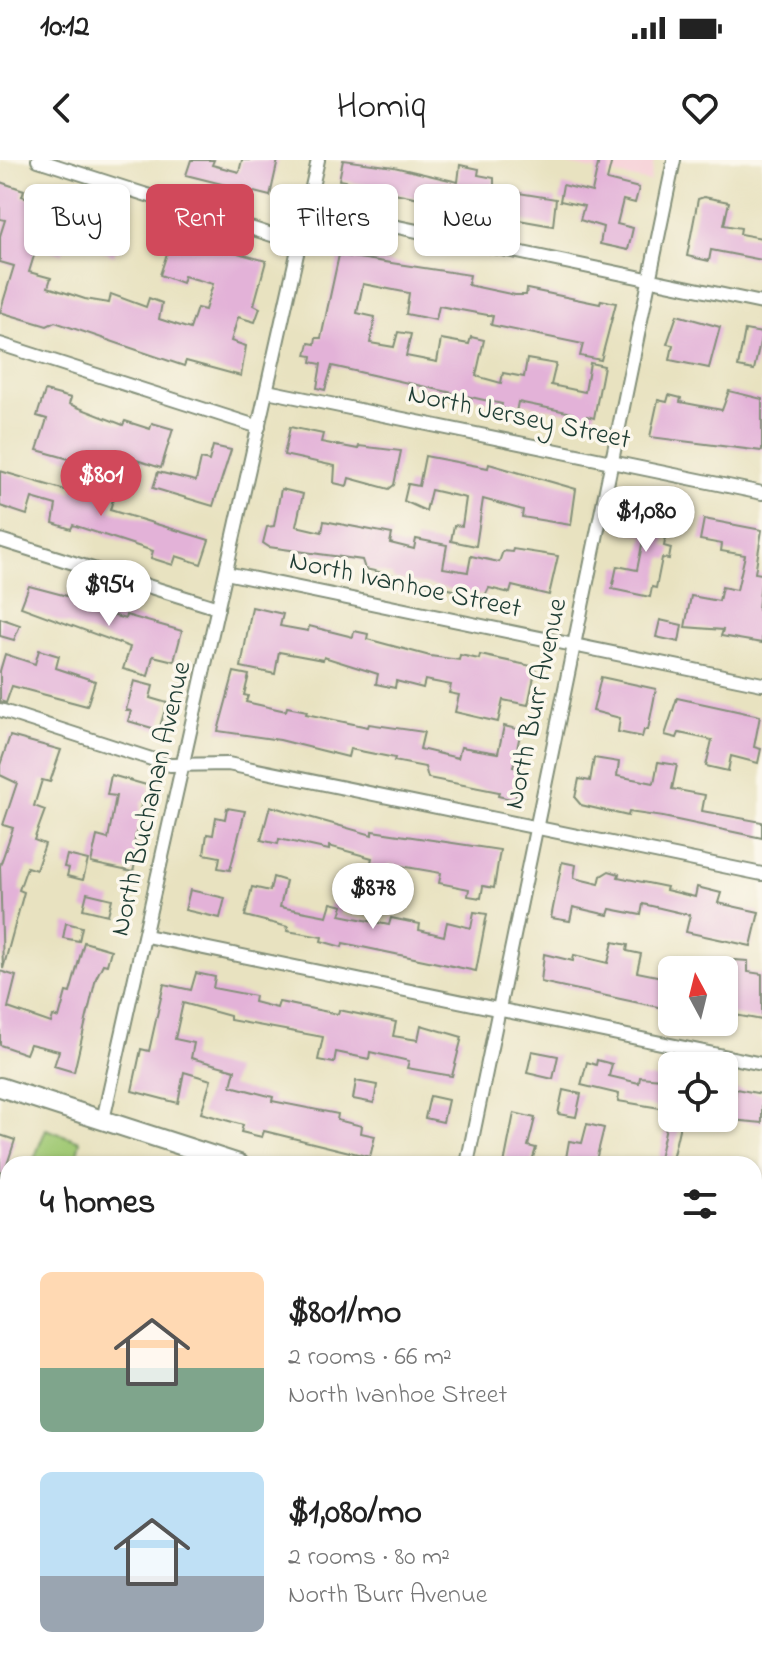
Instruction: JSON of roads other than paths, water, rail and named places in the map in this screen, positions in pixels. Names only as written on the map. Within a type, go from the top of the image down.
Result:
[{"type":"main road","points":[[0,1087],[214,1156]]},
{"type":"street","points":[[38,160],[270,234]]},
{"type":"street","name":"North Buchanan Avenue","points":[[312,184],[318,160]]},
{"type":"street","name":"North Burr Avenue","points":[[469,1156],[674,160]]},
{"type":"street","points":[[398,227],[762,303]]},
{"type":"street","name":"North Buchanan Avenue","points":[[103,1120],[297,256]]},
{"type":"street","points":[[0,344],[259,427]]},
{"type":"street","name":"North Jersey Street","points":[[267,391],[762,493]]},
{"type":"street","points":[[0,540],[218,608]]},
{"type":"street","name":"North Ivanhoe Street","points":[[226,573],[762,684]]},
{"type":"street","points":[[0,710],[170,765],[228,764],[762,874]]},
{"type":"street","points":[[146,936],[762,1064]]}]
